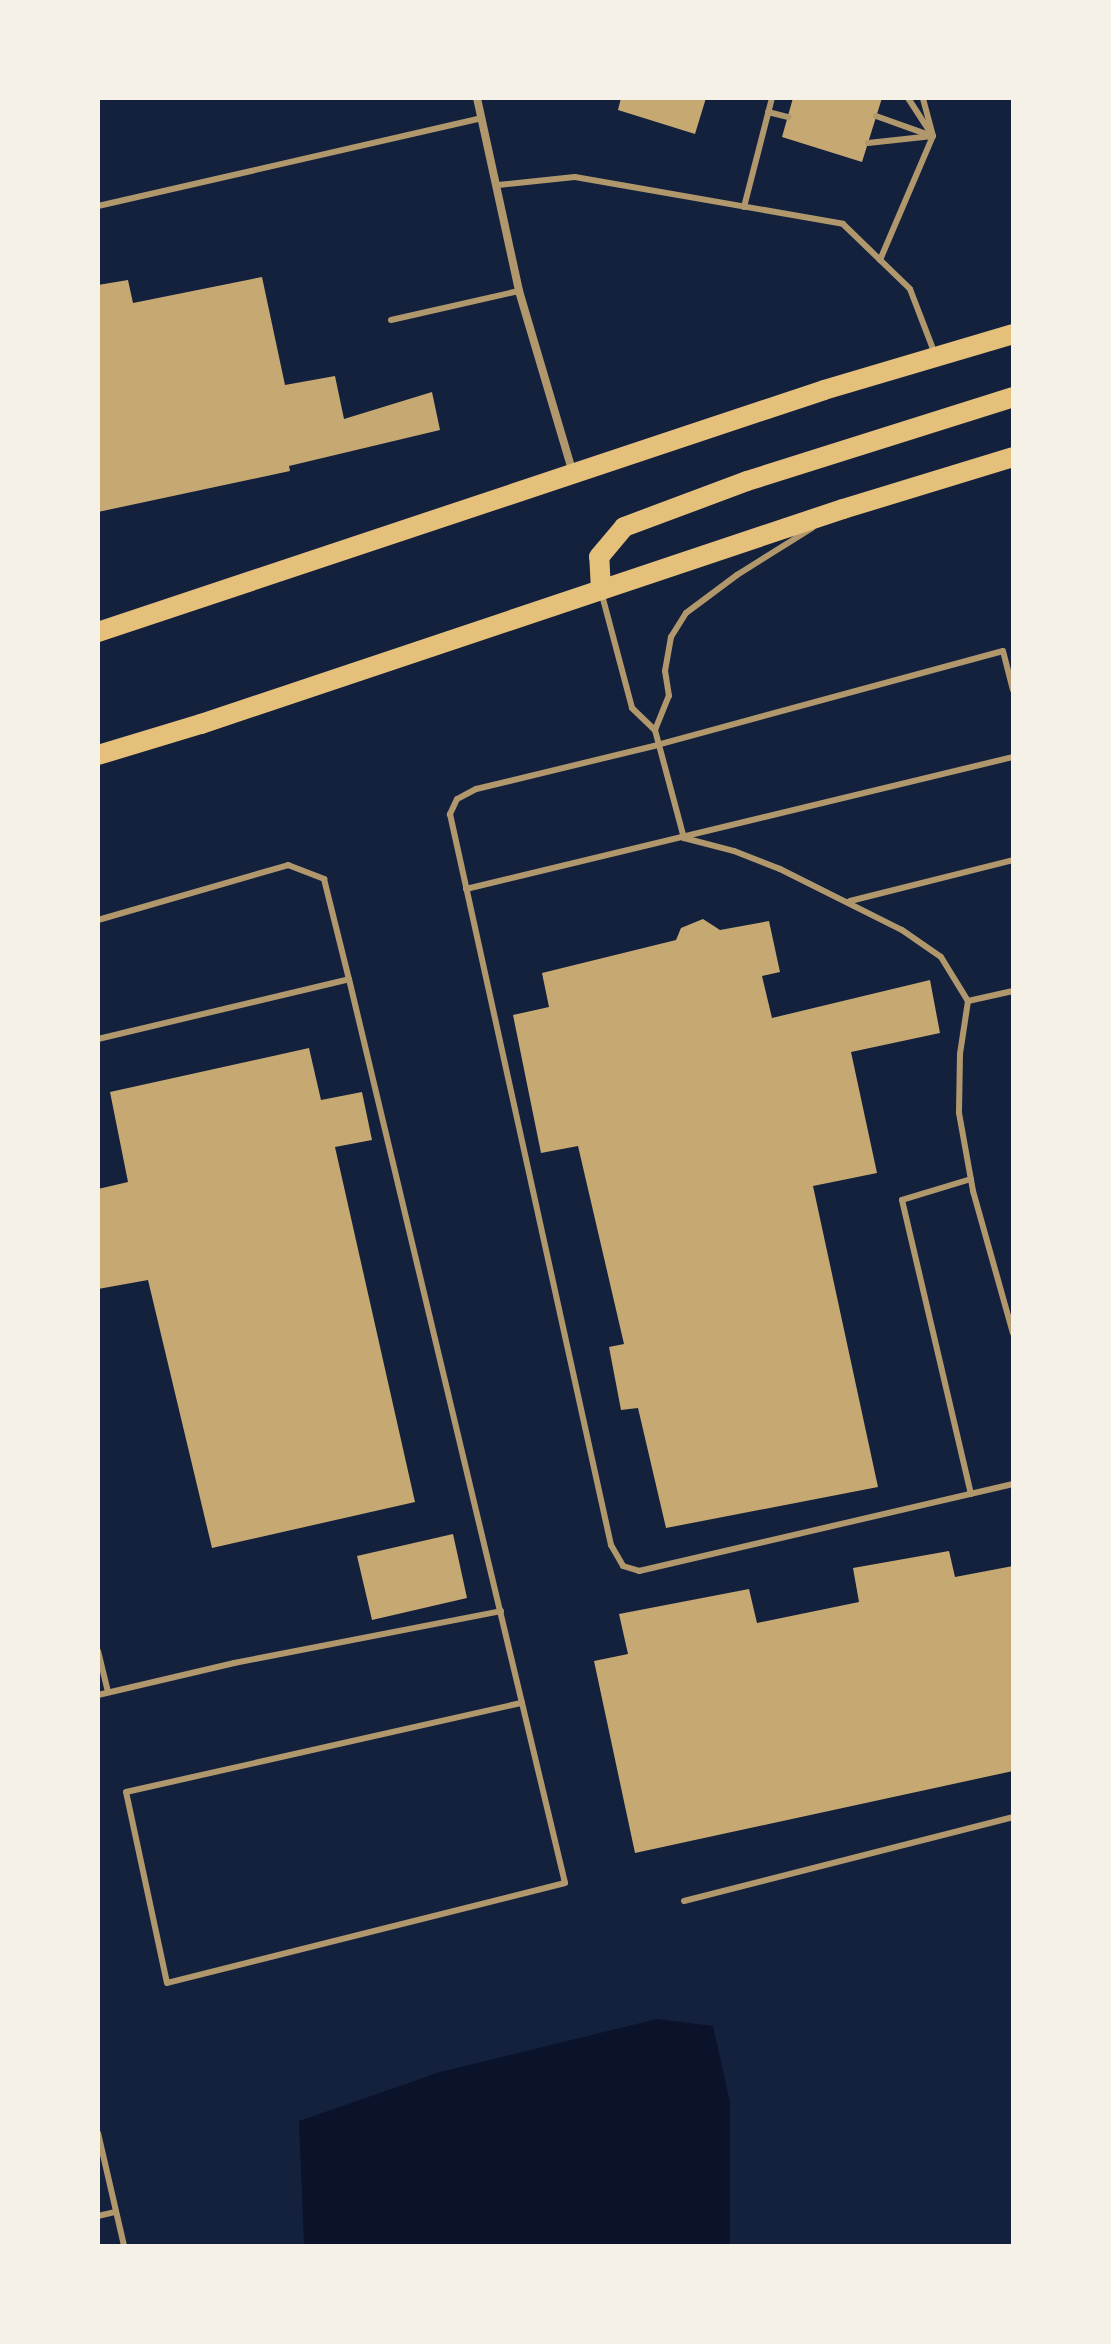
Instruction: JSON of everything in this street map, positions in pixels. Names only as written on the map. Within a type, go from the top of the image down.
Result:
[{"type":"main road","points":[[98,632],[573,474],[1013,334]]},
{"type":"main road","points":[[601,590],[599,557],[624,527],[747,481],[1013,397]]},
{"type":"main road","points":[[98,755],[201,724],[843,509],[1013,457]]},
{"type":"street","points":[[477,98],[519,291],[573,474]]},
{"type":"lane","points":[[744,207],[772,98]]},
{"type":"lane","points":[[908,98],[933,136]]},
{"type":"lane","points":[[880,260],[933,136],[923,98]]},
{"type":"lane","points":[[768,112],[788,117]]},
{"type":"lane","points":[[876,116],[933,136]]},
{"type":"lane","points":[[98,206],[482,118]]},
{"type":"lane","points":[[868,143],[933,136]]},
{"type":"lane","points":[[498,185],[575,177],[843,224],[910,289],[936,357]]},
{"type":"lane","points":[[391,320],[519,291]]},
{"type":"lane","points":[[684,838],[655,730],[669,696],[665,671],[671,637],[686,613],[737,575],[843,509]]},
{"type":"lane","points":[[601,590],[632,708],[655,730]]},
{"type":"lane","points":[[1013,649],[931,668],[658,745],[476,789],[457,799],[450,814],[611,1545],[623,1566],[639,1571],[1013,1484]]},
{"type":"lane","points":[[1003,651],[1013,690]]},
{"type":"lane","points":[[466,889],[1013,757]]},
{"type":"lane","points":[[684,838],[734,851],[848,901],[902,930],[941,957],[968,1001],[960,1054],[959,1113],[971,1179],[1013,1333]]},
{"type":"lane","points":[[848,901],[1013,860]]},
{"type":"lane","points":[[98,920],[288,865],[324,879],[501,1611],[565,1883],[167,1983],[126,1792],[522,1703]]},
{"type":"lane","points":[[98,1039],[349,979]]},
{"type":"lane","points":[[968,1001],[1013,991]]},
{"type":"lane","points":[[971,1179],[902,1200],[971,1494]]},
{"type":"lane","points":[[98,1695],[234,1663],[501,1611]]},
{"type":"lane","points":[[98,1651],[108,1692]]},
{"type":"lane","points":[[684,1901],[1013,1817]]},
{"type":"lane","points":[[98,2133],[124,2246]]},
{"type":"lane","points":[[98,2216],[116,2212]]},
{"type":"water","points":[[657,2019],[713,2026],[730,2102],[730,2246],[307,2246],[304,2243],[299,2121],[440,2072]]},
{"type":"building","points":[[621,98],[706,98],[695,134],[618,110]]},
{"type":"building","points":[[793,98],[882,98],[862,162],[782,137]]},
{"type":"building","points":[[262,277],[285,385],[335,376],[344,419],[432,392],[440,430],[289,466],[290,471],[98,512],[98,285],[128,280],[133,303]]},
{"type":"building","points":[[703,919],[720,930],[769,921],[780,972],[762,976],[772,1018],[930,980],[940,1033],[851,1052],[877,1173],[813,1186],[878,1487],[666,1528],[638,1408],[621,1410],[609,1347],[624,1344],[578,1146],[541,1153],[513,1015],[549,1007],[542,973],[676,940],[681,928]]},
{"type":"building","points":[[309,1048],[321,1100],[362,1092],[372,1140],[335,1147],[415,1502],[212,1548],[148,1280],[98,1289],[98,1189],[128,1182],[110,1092]]},
{"type":"building","points":[[453,1534],[467,1598],[372,1620],[357,1556]]},
{"type":"building","points":[[949,1551],[955,1577],[1013,1566],[1013,1771],[635,1853],[594,1661],[628,1654],[619,1614],[749,1589],[757,1623],[859,1602],[853,1568]]}]
